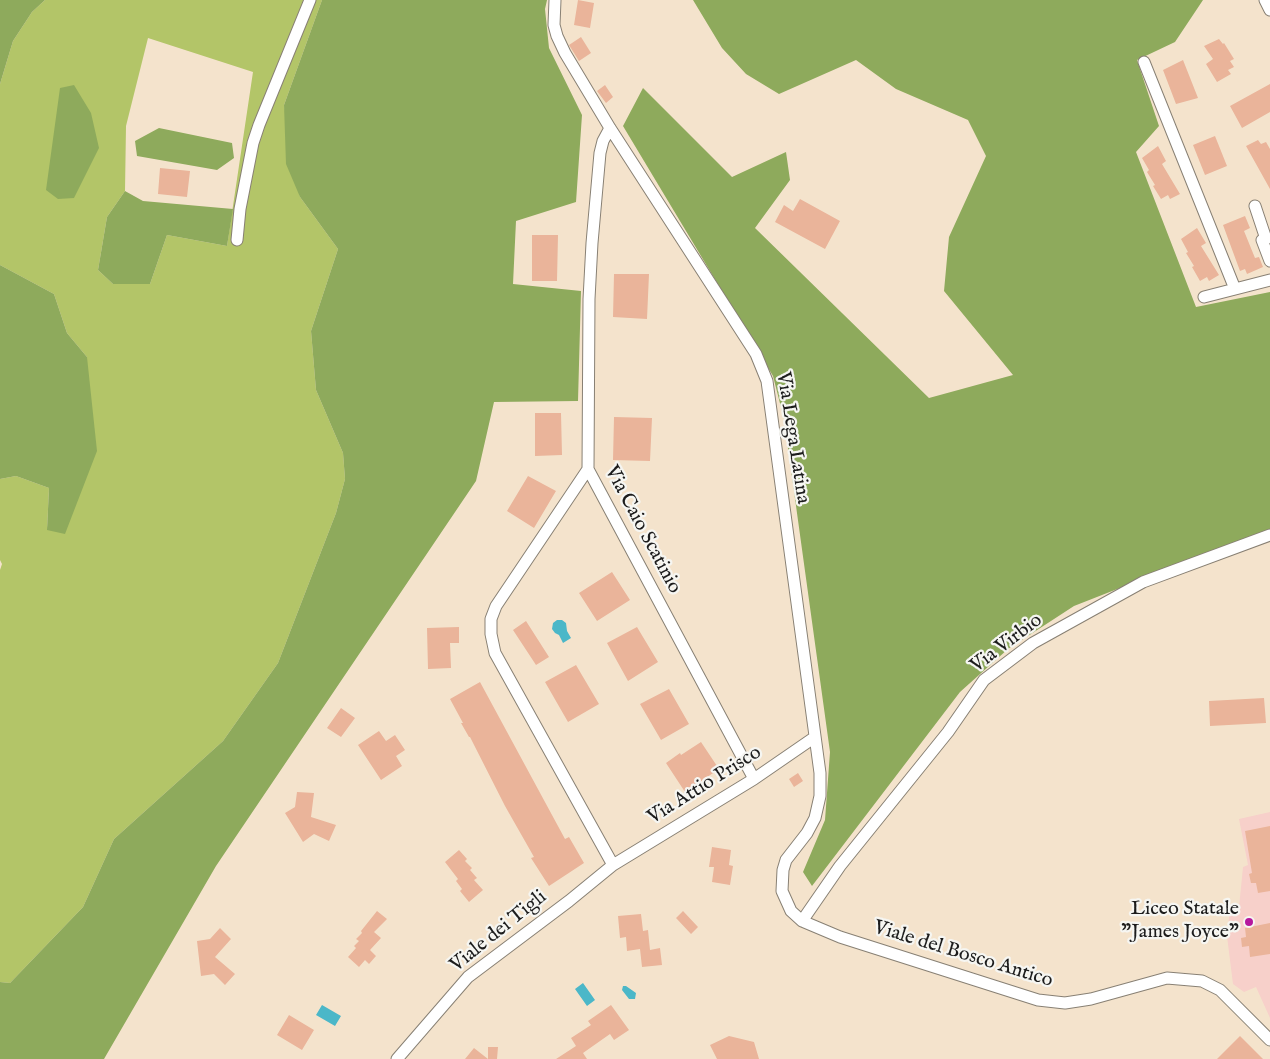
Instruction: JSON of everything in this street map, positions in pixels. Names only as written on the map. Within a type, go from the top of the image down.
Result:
[{"type":"street","points":[[237,240],[240,209],[253,143],[310,0]]},
{"type":"street","name":"Via Lega Latina","points":[[555,0],[554,22],[559,42],[610,128],[756,354],[765,374],[770,395],[820,773],[819,802],[811,826],[785,864],[782,881],[782,891],[788,906],[796,917],[802,921]]},
{"type":"street","points":[[1265,0],[1270,10]]},
{"type":"street","points":[[1144,62],[1235,289]]},
{"type":"street","name":"Via Caio Scatinio","points":[[610,128],[603,141],[600,153],[592,252],[589,299],[588,469],[754,779]]},
{"type":"street","points":[[1255,206],[1268,238],[1262,240],[1270,261]]},
{"type":"street","points":[[1204,298],[1270,280]]},
{"type":"street","points":[[588,469],[496,606],[491,619],[491,634],[496,652],[613,865]]},
{"type":"street","name":"Via Virbio","points":[[802,921],[840,866],[948,732],[984,680],[1033,643],[1143,582],[1270,535]]},
{"type":"street","name":"Via Attio Prisco","points":[[613,865],[754,779],[815,737]]},
{"type":"street","name":"Viale dei Tigli","points":[[397,1059],[468,977],[569,901],[613,865]]},
{"type":"street","name":"Viale del Bosco Antico","points":[[802,921],[849,940],[1022,996],[1048,1002],[1066,1003],[1091,999],[1166,978],[1202,981],[1220,990],[1270,1040]]},
{"type":"shaded area","name":"Liceo Statale \"James Joyce\"","points":[[1270,812],[1270,1018],[1256,987],[1244,992],[1233,984],[1227,936],[1230,908],[1239,907],[1243,867],[1248,865],[1239,819]]},
{"type":"green space","points":[[0,0],[45,0],[32,12],[13,41],[0,84]]},
{"type":"green space","points":[[45,0],[322,0],[284,105],[300,197],[338,249],[311,331],[316,390],[343,453],[345,479],[336,513],[278,663],[223,741],[114,839],[83,907],[10,983],[0,982],[0,570],[2,564],[0,560],[0,479],[16,476],[49,488],[47,530],[87,357],[67,333],[54,294],[0,265],[0,84],[13,41],[32,12]],"holes":[[[148,38],[253,72],[227,246],[167,235],[150,284],[113,284],[98,270],[107,217],[125,191],[126,126]]]},
{"type":"green space","points":[[322,0],[547,0],[545,9],[549,48],[582,115],[576,202],[516,221],[513,284],[581,291],[578,401],[494,402],[476,481],[216,866],[104,1059],[0,1059],[0,982],[10,983],[83,907],[114,839],[223,741],[278,663],[336,513],[345,479],[343,453],[316,390],[311,331],[338,249],[300,197],[286,164],[284,105]]},
{"type":"green space","points":[[693,0],[1203,0],[1175,42],[1137,60],[1159,126],[1136,152],[1196,307],[1270,292],[1270,529],[1074,606],[1008,649],[960,692],[812,886],[803,872],[825,820],[830,752],[784,419],[773,376],[623,126],[643,88],[732,177],[786,152],[790,180],[755,228],[929,398],[1013,375],[944,291],[949,237],[986,156],[968,120],[896,89],[856,60],[779,94],[746,74],[722,48]]},
{"type":"green space","points":[[74,85],[91,113],[99,148],[74,198],[58,199],[46,190],[60,88]]},
{"type":"green space","points":[[159,128],[232,143],[234,158],[217,170],[137,156],[135,141]]},
{"type":"green space","points":[[125,191],[143,201],[233,209],[227,246],[167,235],[150,284],[113,284],[98,270],[107,217]]},
{"type":"green space","points":[[0,265],[54,294],[67,333],[87,357],[97,451],[65,534],[47,530],[49,488],[16,476],[0,479]]},
{"type":"water","points":[[557,620],[562,620],[566,623],[567,631],[571,638],[563,643],[559,635],[552,629],[553,623]]},
{"type":"water","points":[[583,983],[595,1000],[587,1006],[575,989]]},
{"type":"water","points":[[623,986],[636,993],[635,999],[629,999],[622,990]]},
{"type":"water","points":[[322,1005],[341,1016],[335,1026],[316,1015]]},
{"type":"building","points":[[578,0],[594,3],[590,28],[574,25]]},
{"type":"building","points":[[581,37],[591,53],[579,61],[569,45]]},
{"type":"building","points":[[1219,39],[1224,43],[1234,59],[1230,61],[1234,67],[1228,70],[1231,74],[1217,82],[1206,64],[1213,59],[1204,46]]},
{"type":"building","points":[[1183,60],[1198,98],[1176,104],[1163,70]]},
{"type":"building","points":[[1270,84],[1270,112],[1242,128],[1230,106]]},
{"type":"building","points":[[605,85],[613,97],[606,103],[597,91]]},
{"type":"building","points":[[1215,136],[1227,166],[1205,175],[1193,145]]},
{"type":"building","points":[[1258,140],[1261,144],[1266,142],[1270,149],[1270,189],[1246,146]]},
{"type":"building","points":[[1158,146],[1166,161],[1162,164],[1180,194],[1170,199],[1168,195],[1161,199],[1153,186],[1155,185],[1147,172],[1149,170],[1142,158]]},
{"type":"building","points":[[160,168],[190,171],[187,197],[158,194]]},
{"type":"building","points":[[800,199],[840,221],[825,249],[775,222],[784,205],[793,211]]},
{"type":"building","points":[[1245,216],[1250,228],[1244,231],[1255,258],[1259,257],[1263,267],[1247,274],[1245,269],[1240,271],[1223,225]]},
{"type":"building","points":[[1197,228],[1206,243],[1201,246],[1219,275],[1209,281],[1207,277],[1200,281],[1192,267],[1194,266],[1186,253],[1188,252],[1181,239]]},
{"type":"building","points":[[532,235],[558,235],[557,281],[532,281]]},
{"type":"building","points":[[614,274],[649,274],[647,319],[613,317]]},
{"type":"building","points":[[535,413],[561,413],[562,455],[535,456]]},
{"type":"building","points":[[614,417],[652,418],[650,461],[613,460]]},
{"type":"building","points":[[528,476],[556,491],[534,528],[507,511]]},
{"type":"building","points":[[612,572],[630,600],[597,621],[579,593]]},
{"type":"building","points":[[526,621],[549,657],[536,665],[513,630]]},
{"type":"building","points":[[459,627],[459,643],[450,643],[451,668],[428,669],[427,628]]},
{"type":"building","points":[[637,627],[658,662],[628,681],[607,643]]},
{"type":"building","points":[[576,665],[599,704],[568,722],[545,682]]},
{"type":"building","points":[[480,682],[565,839],[569,837],[584,863],[549,886],[531,858],[534,857],[505,806],[450,699]]},
{"type":"building","points":[[669,689],[689,724],[661,740],[640,704]]},
{"type":"building","points":[[1264,698],[1266,723],[1210,726],[1209,701]]},
{"type":"building","points":[[341,708],[355,718],[341,737],[327,728]]},
{"type":"building","points":[[379,731],[386,741],[395,735],[405,750],[396,756],[402,766],[381,780],[358,745]]},
{"type":"building","points":[[701,742],[719,769],[685,792],[666,763]]},
{"type":"building","points":[[798,773],[803,781],[794,787],[789,779]]},
{"type":"building","points":[[297,792],[314,793],[311,817],[336,825],[329,841],[314,834],[303,842],[285,813],[295,807]]},
{"type":"building","points":[[1270,826],[1270,891],[1258,893],[1256,883],[1251,883],[1249,874],[1252,873],[1245,831]]},
{"type":"building","points":[[712,847],[731,850],[729,865],[733,866],[730,885],[712,882],[714,867],[709,867]]},
{"type":"building","points":[[459,850],[467,859],[465,861],[472,868],[470,870],[477,878],[474,880],[483,890],[469,902],[460,891],[462,889],[456,881],[458,879],[445,862]]},
{"type":"building","points":[[377,911],[387,919],[374,932],[381,938],[370,950],[376,956],[369,964],[365,960],[359,967],[348,957],[356,948],[354,946],[359,941],[356,939],[362,933],[361,931]]},
{"type":"building","points":[[683,911],[698,927],[691,934],[676,918]]},
{"type":"building","points":[[641,914],[643,931],[648,930],[650,950],[660,948],[662,965],[642,967],[640,949],[627,951],[626,937],[620,938],[618,916]]},
{"type":"building","points":[[1270,923],[1270,954],[1250,957],[1249,946],[1242,947],[1241,938],[1246,937],[1245,928]]},
{"type":"building","points":[[220,928],[231,939],[215,957],[235,974],[225,985],[214,974],[201,976],[197,941],[210,939]]},
{"type":"building","points":[[611,1005],[629,1030],[614,1040],[610,1034],[583,1053],[587,1059],[556,1059],[576,1046],[571,1038],[591,1025],[588,1021]]},
{"type":"building","points":[[289,1015],[314,1030],[302,1050],[277,1035]]},
{"type":"building","points":[[729,1036],[754,1042],[759,1059],[717,1059],[710,1045]]},
{"type":"building","points":[[1240,1036],[1263,1059],[1217,1059]]},
{"type":"building","points":[[488,1047],[498,1047],[497,1059],[488,1059]]},
{"type":"building","points":[[474,1048],[488,1059],[465,1059]]},
{"type":"place","name":"Liceo Statale \"James Joyce\"","points":[[1249,922]]}]
